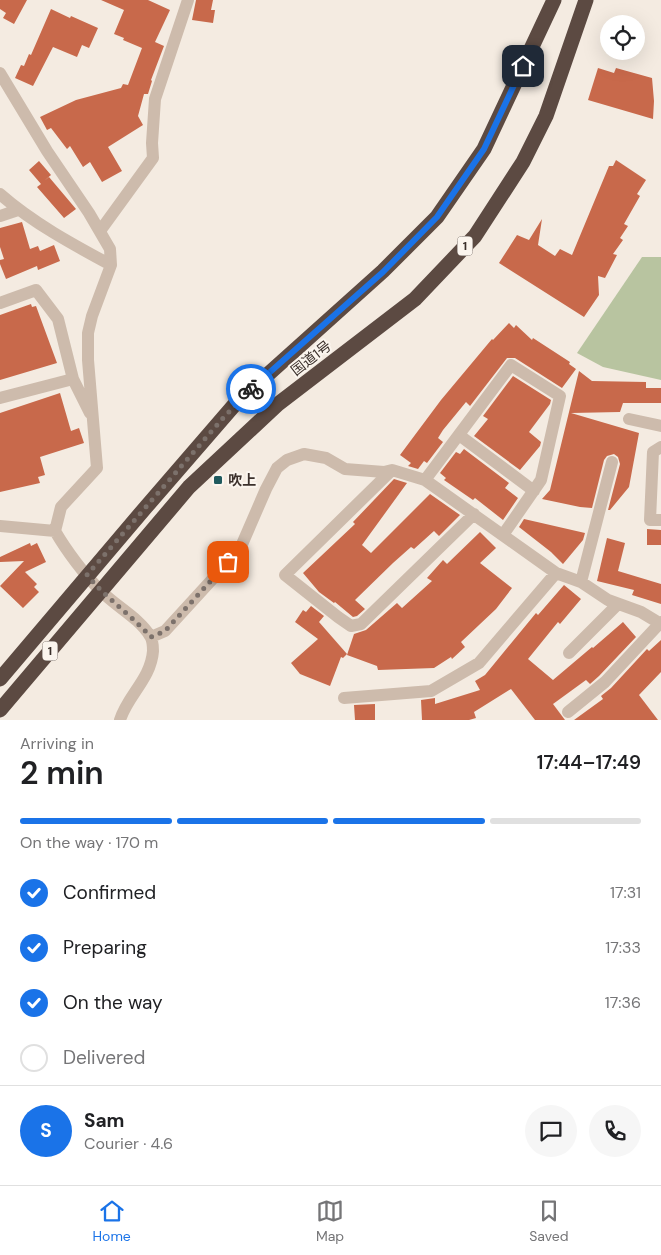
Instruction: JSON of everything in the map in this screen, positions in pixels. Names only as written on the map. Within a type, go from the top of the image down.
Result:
[{"type":"highway","name":"国道1号","points":[[0,679],[236,403],[383,272],[437,217],[484,149],[554,0]]},
{"type":"highway","name":"国道1号","points":[[0,710],[189,486],[278,404],[415,299],[474,236],[523,162],[546,116],[586,0]]},
{"type":"street","points":[[100,231],[153,158],[152,143],[155,100],[185,1]]},
{"type":"street","points":[[0,73],[47,151],[100,231],[110,250],[111,265],[92,316],[88,333],[88,360],[97,468],[62,507],[54,531],[63,546],[101,592],[135,620],[151,637],[153,651],[146,676],[123,710],[120,720]]},
{"type":"street","points":[[0,194],[18,210],[66,241],[111,265]]},
{"type":"street","points":[[0,216],[18,210]]},
{"type":"street","points":[[0,303],[36,290],[58,319],[73,379],[94,420]]},
{"type":"street","points":[[425,480],[511,365],[560,396],[541,480],[503,535]]},
{"type":"street","points":[[0,398],[73,379]]},
{"type":"street","points":[[629,419],[661,426]]},
{"type":"street","points":[[459,435],[534,491]]},
{"type":"street","points":[[661,447],[654,452],[650,520],[661,520]]},
{"type":"street","points":[[151,637],[165,631],[240,549],[266,488],[277,468],[287,460],[304,454],[326,458],[345,469],[388,471],[425,480],[556,573],[581,582],[608,600],[642,612],[661,623],[605,682],[568,712]]},
{"type":"street","points":[[581,582],[612,462]]},
{"type":"street","points":[[388,471],[285,575],[352,626],[361,624],[474,514]]},
{"type":"street","points":[[0,526],[54,531]]},
{"type":"street","points":[[344,698],[431,691],[479,663],[556,573]]},
{"type":"street","points":[[569,653],[618,604]]},
{"type":"green space","points":[[642,257],[661,257],[661,380],[603,367],[577,353]]},
{"type":"building","points":[[0,0],[27,0],[14,24],[3,18],[6,13],[0,9]]},
{"type":"building","points":[[101,0],[148,0],[170,10],[155,42],[164,46],[151,80],[148,94],[144,94],[138,116],[143,125],[108,147],[122,171],[102,182],[90,162],[83,167],[70,146],[67,149],[51,128],[47,130],[40,117],[76,100],[121,88],[123,84],[128,85],[142,48],[114,34],[124,10]]},
{"type":"building","points":[[196,0],[213,0],[211,10],[215,10],[213,23],[192,20]]},
{"type":"building","points":[[51,9],[98,28],[89,48],[82,45],[77,57],[53,47],[33,86],[15,78],[21,65],[24,66],[29,54],[31,55]]},
{"type":"building","points":[[598,68],[614,73],[616,68],[652,78],[653,119],[588,100]]},
{"type":"building","points":[[616,160],[646,180],[637,194],[640,196],[624,224],[628,226],[620,238],[623,240],[613,254],[617,255],[605,278],[598,276],[599,295],[584,317],[499,263],[517,235],[529,240],[542,219],[538,245],[555,256],[560,249],[572,255],[609,166],[613,166]]},
{"type":"building","points":[[39,161],[51,175],[44,181],[49,177],[76,209],[64,218],[37,187],[41,184],[29,170]]},
{"type":"building","points":[[22,222],[30,249],[38,246],[40,251],[54,245],[60,261],[38,270],[37,266],[6,279],[0,264],[0,260],[4,259],[0,247],[0,228]]},
{"type":"building","points":[[31,304],[32,307],[36,306],[57,363],[0,380],[0,315]]},
{"type":"building","points":[[509,323],[514,328],[516,325],[532,340],[533,338],[570,362],[569,364],[576,369],[562,388],[515,358],[507,358],[470,406],[466,402],[443,430],[438,438],[443,442],[427,463],[424,461],[418,469],[408,466],[411,463],[400,455],[441,400],[492,339]]},
{"type":"building","points":[[579,371],[592,381],[646,382],[646,388],[661,388],[661,403],[623,403],[620,412],[571,413],[639,433],[629,487],[610,510],[608,510],[620,464],[618,457],[614,454],[607,456],[604,460],[592,508],[542,499],[550,490]]},
{"type":"building","points":[[513,376],[551,400],[529,432],[541,442],[540,446],[520,470],[474,436],[488,419],[483,416]]},
{"type":"building","points":[[60,393],[71,431],[79,428],[84,443],[40,457],[45,475],[38,477],[40,483],[0,492],[0,413]]},
{"type":"building","points":[[464,449],[509,483],[505,488],[518,498],[503,520],[475,498],[473,500],[444,480],[446,478],[440,473],[456,452],[460,454]]},
{"type":"building","points":[[394,479],[407,483],[362,545],[371,553],[430,494],[460,515],[439,536],[434,531],[414,549],[411,547],[393,563],[355,600],[365,609],[353,617],[319,592],[303,573],[355,524],[353,522]]},
{"type":"building","points":[[524,519],[585,533],[583,540],[563,564],[519,527]]},
{"type":"building","points":[[647,529],[661,530],[661,545],[647,545]]},
{"type":"building","points":[[480,532],[496,548],[480,563],[512,588],[496,609],[461,642],[465,647],[452,659],[451,657],[434,668],[378,670],[377,666],[347,655],[354,634],[366,630],[397,603],[402,608],[432,581],[427,578],[443,560],[447,564]]},
{"type":"building","points":[[607,538],[625,543],[618,571],[661,584],[661,604],[632,595],[634,590],[597,581]]},
{"type":"building","points":[[30,543],[31,546],[37,543],[46,562],[25,572],[37,584],[34,587],[39,592],[23,608],[0,586],[24,561],[0,562],[0,557]]},
{"type":"building","points":[[564,585],[581,599],[560,624],[558,622],[528,659],[553,680],[623,622],[636,637],[590,684],[586,680],[553,704],[565,720],[535,720],[511,689],[474,712],[476,718],[469,720],[422,720],[421,700],[435,698],[435,704],[480,690],[475,681],[485,675],[536,613],[538,615]]},
{"type":"building","points":[[311,606],[324,616],[319,622],[347,654],[343,658],[341,657],[330,686],[300,674],[291,663],[318,639],[295,622],[303,610],[306,612]]},
{"type":"building","points":[[661,640],[661,672],[639,695],[658,720],[574,720],[603,699],[601,696],[611,688],[647,649],[649,651]]},
{"type":"building","points":[[375,704],[375,720],[355,720],[354,705]]},
{"type":"way so far","points":[[228,562],[165,631],[151,637],[135,620],[101,592],[87,575],[236,403],[251,389]]},
{"type":"place","name":"吹上","points":[[218,480]]},
{"type":"route","points":[[251,389],[383,272],[437,217],[484,149],[523,66]]}]
